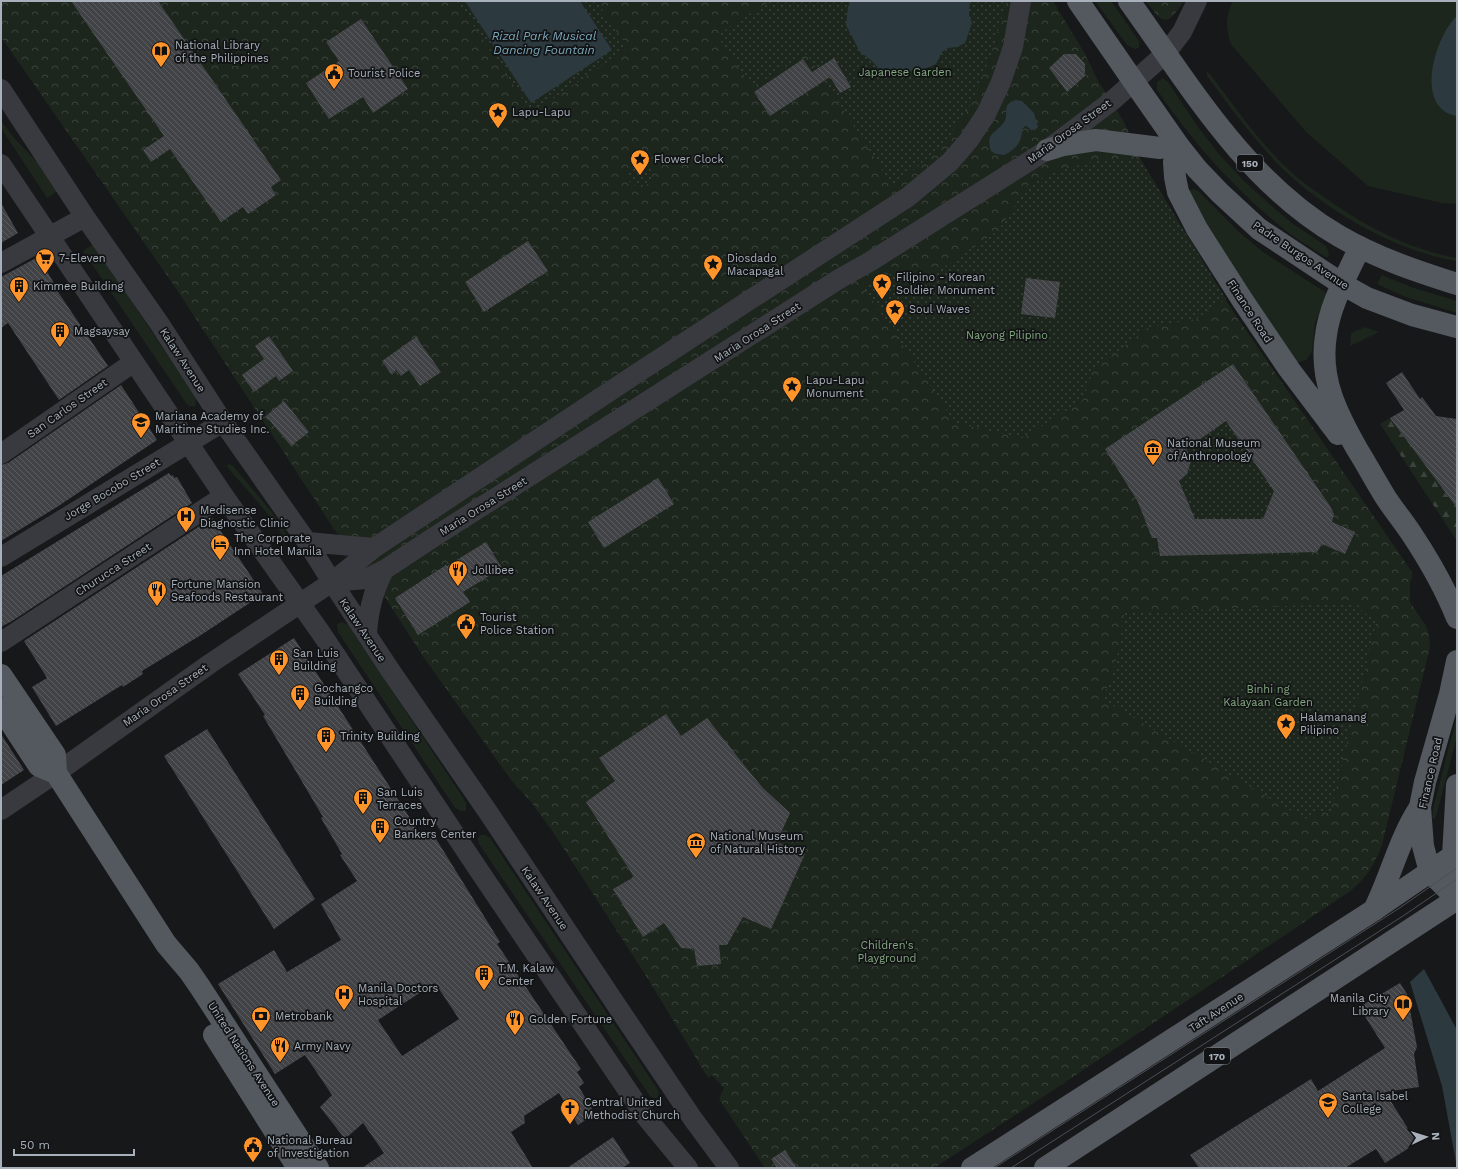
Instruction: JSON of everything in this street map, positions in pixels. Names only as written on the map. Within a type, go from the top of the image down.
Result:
[{"type":"main road","name":"Padre Burgos Avenue","points":[[1078,1],[1178,145],[1197,169],[1220,193],[1259,229],[1342,284],[1367,298],[1394,309],[1434,322],[1457,327]]},
{"type":"main road","name":"150","points":[[1129,1],[1218,126],[1268,182],[1299,208],[1338,236],[1400,266],[1457,284]]},
{"type":"main road","points":[[1047,150],[1063,145],[1096,140],[1160,148],[1178,145]]},
{"type":"main road","name":"Finance Road","points":[[1178,145],[1174,162],[1178,192],[1197,229],[1289,369],[1342,438],[1364,460]]},
{"type":"main road","name":"Finance Road","points":[[1360,247],[1342,284],[1329,319],[1326,334],[1324,354],[1325,370],[1332,401],[1344,426],[1387,499],[1411,533],[1444,586],[1457,618]]},
{"type":"main road","points":[[1289,369],[1299,373],[1306,372],[1317,365],[1324,354]]},
{"type":"main road","name":"Finance Road","points":[[1430,872],[1423,846],[1420,807],[1425,782],[1450,694],[1457,661]]},
{"type":"main road","name":"United Nations Avenue","points":[[1,676],[13,715],[55,755],[56,773],[166,944],[178,976],[195,992],[318,1168]]},
{"type":"main road","points":[[1457,785],[1455,854],[1457,893]]},
{"type":"main road","points":[[1374,910],[1384,891],[1409,824],[1420,807]]},
{"type":"main road","name":"Taft Avenue","points":[[972,1168],[1374,910],[1455,854]]},
{"type":"main road","points":[[1430,872],[1457,899]]},
{"type":"main road","name":"170","points":[[1045,1168],[1457,899]]},
{"type":"main road","name":"United Nations Avenue","points":[[195,992],[298,1168]]},
{"type":"street","name":"Maria Orosa Street","points":[[1,810],[300,602],[332,582],[374,548],[639,372],[908,197],[950,162],[969,140],[986,114],[1001,82],[1014,47],[1021,1]]},
{"type":"street","name":"Maria Orosa Street","points":[[332,582],[366,579],[384,570],[840,279],[1047,150],[1113,100],[1166,53],[1182,32],[1197,1]]},
{"type":"street","name":"Kalaw Avenue","points":[[1,89],[85,217],[159,323],[223,422],[307,542],[367,635],[488,812],[617,1006],[729,1168]]},
{"type":"street","points":[[1,164],[224,496],[300,602],[645,1116],[685,1167]]},
{"type":"street","points":[[1,263],[51,237],[85,217]]},
{"type":"street","name":"San Carlos Street","points":[[1,454],[134,362]]},
{"type":"street","name":"Jorge Bocobo Street","points":[[1,557],[223,422]]},
{"type":"street","name":"Churucca Street","points":[[1,642],[224,496]]},
{"type":"street","points":[[307,542],[374,548]]},
{"type":"street","points":[[367,635],[370,610],[376,586],[384,570]]},
{"type":"green space","name":"Children's Playground","points":[[1,1],[1053,1],[1085,54],[1097,79],[1124,122],[1142,162],[1232,310],[1412,572],[1410,582],[1410,602],[1426,626],[1429,635],[1430,647],[1382,845],[1369,871],[1349,892],[1049,1093],[934,1168],[765,1168],[719,1099],[724,1088],[712,1075],[708,1078],[648,979],[553,832],[531,802],[511,780],[422,655],[379,588],[334,529],[177,290],[1,37]]},
{"type":"green space","name":"Rizal Park Musical Dancing Fountain","points":[[457,1],[596,1],[628,48],[532,113]]},
{"type":"green space","name":"Japanese Garden","points":[[770,1],[1007,1],[992,51],[974,100],[944,144],[910,173],[892,185],[807,54],[752,87],[717,35]]},
{"type":"green space","points":[[1095,1],[1111,1],[1139,41],[1139,48],[1135,49],[1127,45]]},
{"type":"green space","points":[[1146,1],[1184,1],[1169,19],[1165,20],[1157,15]]},
{"type":"green space","points":[[1233,1],[1457,1],[1457,204],[1442,203],[1368,186],[1306,132],[1230,43],[1227,17]]},
{"type":"green space","points":[[1207,72],[1247,124],[1296,177],[1336,205],[1385,234],[1402,242],[1438,254],[1457,258],[1457,261],[1433,256],[1384,238],[1359,225],[1313,195],[1293,178],[1266,151],[1223,98],[1207,76]]},
{"type":"green space","points":[[1163,78],[1168,82],[1198,127],[1219,154],[1245,182],[1275,209],[1293,224],[1326,246],[1329,253],[1328,257],[1300,241],[1285,230],[1249,199],[1216,165],[1185,129],[1157,90],[1157,82]]},
{"type":"green space","points":[[1,121],[15,139],[39,164],[58,191],[47,198],[1,128]]},
{"type":"green space","name":"Nayong Pilipino","points":[[1128,159],[1142,162],[1226,299],[1196,319],[1149,327],[1093,370],[1083,400],[1023,438],[955,423],[863,287],[881,277],[898,272],[914,271],[935,273],[999,230],[1027,186],[1055,172],[1101,160]]},
{"type":"green space","points":[[640,163],[645,164],[651,170],[651,180],[645,186],[640,187],[635,186],[629,180],[628,175],[629,170],[635,164]]},
{"type":"green space","points":[[1193,189],[1198,191],[1239,232],[1263,252],[1325,292],[1326,296],[1315,323],[1312,352],[1306,360],[1297,363],[1231,276],[1189,193],[1190,190]]},
{"type":"green space","points":[[93,244],[195,396],[195,406],[189,406],[186,403],[83,251]]},
{"type":"green space","points":[[1382,275],[1411,287],[1457,301],[1457,313],[1406,297],[1377,284]]},
{"type":"green space","points":[[1365,327],[1379,332],[1350,346],[1351,333]]},
{"type":"green space","points":[[1390,418],[1457,508],[1457,541],[1380,424]]},
{"type":"green space","points":[[1226,421],[1280,499],[1271,498],[1265,512],[1273,519],[1195,519],[1178,481],[1187,474],[1192,458],[1186,449]]},
{"type":"green space","points":[[229,464],[233,466],[271,511],[286,533],[283,536],[264,510],[229,469],[227,466]]},
{"type":"green space","name":"Binhi ng Kalayaan Garden","points":[[1357,603],[1366,614],[1377,619],[1330,814],[1317,813],[1305,819],[1102,699],[1111,678],[1117,657],[1124,613]]},
{"type":"green space","points":[[342,622],[348,625],[464,799],[466,811],[461,811],[455,808],[338,632],[337,624]]},
{"type":"green space","points":[[1457,716],[1457,736],[1436,817],[1434,819],[1432,818],[1433,809]]},
{"type":"green space","points":[[480,835],[485,835],[490,838],[658,1090],[659,1094],[657,1098],[650,1096],[479,844],[478,839]]},
{"type":"water","name":"Rizal Park Musical Dancing Fountain","points":[[465,1],[580,1],[612,50],[531,103]]},
{"type":"water","points":[[851,1],[970,1],[969,15],[972,23],[965,43],[957,47],[948,48],[942,52],[936,64],[922,70],[895,73],[878,68],[871,60],[860,52],[846,25],[848,7]]},
{"type":"water","points":[[1457,16],[1457,116],[1443,111],[1435,100],[1432,87],[1432,71],[1442,39],[1449,26]]},
{"type":"water","points":[[1016,100],[1022,101],[1034,113],[1038,127],[1035,130],[1031,130],[1025,126],[1022,129],[1021,138],[1018,145],[1015,148],[1004,155],[996,154],[991,151],[989,140],[990,137],[1006,119],[1008,104]]},
{"type":"water","points":[[1424,969],[1457,1030],[1457,1168],[1442,1086],[1410,982]]},
{"type":"building","name":"National Library of the Philippines","points":[[71,1],[158,1],[281,180],[271,187],[276,195],[248,214],[243,207],[221,222],[170,149],[151,162],[143,150],[164,136]]},
{"type":"building","points":[[361,19],[408,89],[373,113],[363,97],[329,119],[306,83],[339,61],[326,42]]},
{"type":"building","points":[[1064,54],[1076,54],[1085,64],[1085,76],[1067,92],[1049,68]]},
{"type":"building","points":[[834,58],[851,87],[840,93],[830,77],[770,116],[754,92],[803,59],[812,72]]},
{"type":"building","points":[[1,203],[18,233],[1,243]]},
{"type":"building","points":[[528,241],[548,271],[484,312],[465,282]]},
{"type":"building","name":"Magsaysay","points":[[38,257],[57,288],[56,289],[108,366],[59,400],[8,323],[1,328],[1,277]]},
{"type":"building","points":[[1026,278],[1060,282],[1055,318],[1021,314]]},
{"type":"building","points":[[269,336],[293,371],[279,381],[276,376],[254,392],[242,375],[264,359],[255,346]]},
{"type":"building","points":[[416,337],[441,372],[420,386],[409,370],[401,376],[396,370],[391,374],[382,361]]},
{"type":"building","name":"National Museum of Anthropology","points":[[1233,364],[1330,506],[1334,514],[1332,522],[1355,532],[1345,554],[1322,544],[1317,552],[1160,556],[1157,538],[1152,538],[1138,502],[1105,449]],"holes":[[[1226,421],[1274,491],[1263,519],[1195,519],[1179,481],[1187,474],[1192,458],[1186,449]]]},
{"type":"building","points":[[1402,372],[1420,399],[1422,397],[1436,416],[1457,419],[1457,508],[1390,418],[1404,410],[1386,383]]},
{"type":"building","points":[[121,385],[157,440],[57,507],[1,541],[1,465],[8,463]]},
{"type":"building","points":[[284,401],[309,432],[291,446],[266,416]]},
{"type":"building","points":[[169,473],[171,476],[173,475],[174,478],[177,477],[192,503],[1,627],[1,576]]},
{"type":"building","points":[[658,478],[674,504],[604,548],[588,522]]},
{"type":"building","points":[[212,518],[263,594],[201,635],[142,671],[143,674],[123,687],[122,685],[56,726],[32,687],[47,678],[24,641]]},
{"type":"building","points":[[486,542],[502,568],[463,592],[470,602],[418,635],[395,598],[446,565],[447,566]]},
{"type":"building","points":[[294,638],[424,840],[433,834],[500,942],[497,944],[581,1069],[577,1072],[584,1083],[579,1087],[595,1114],[578,1125],[559,1093],[524,1116],[525,1123],[511,1132],[533,1168],[362,1168],[384,1153],[363,1123],[345,1139],[320,1107],[332,1095],[305,1055],[275,1074],[218,984],[274,950],[287,972],[341,940],[321,904],[357,881],[340,855],[342,854],[321,818],[323,817],[263,716],[265,715],[238,674]],"holes":[[[435,983],[459,1019],[402,1056],[378,1020]]]},
{"type":"building","name":"National Museum of Natural History","points":[[666,714],[681,736],[707,718],[763,788],[790,813],[777,842],[805,854],[771,929],[743,917],[727,945],[719,945],[721,964],[697,966],[694,949],[681,948],[664,923],[643,937],[613,889],[634,877],[586,802],[615,781],[599,758]]},
{"type":"building","points":[[207,729],[315,899],[274,929],[164,756]]},
{"type":"building","points":[[1,734],[24,770],[1,785]]},
{"type":"building","points":[[1400,983],[1407,994],[1417,1047],[1414,1054],[1419,1087],[1385,1092],[1417,1143],[1385,1163],[1376,1149],[1345,1168],[1199,1168],[1190,1155],[1311,1079],[1318,1091],[1385,1048],[1359,1007]]},
{"type":"building","name":"Central United Methodist Church","points":[[613,1137],[630,1163],[622,1168],[567,1168]]},
{"type":"building","points":[[785,1150],[797,1168],[777,1168],[771,1159]]},
{"type":"tram line","points":[[994,1168],[1398,909],[1457,868]]},
{"type":"tram line","points":[[1011,1168],[1403,916],[1457,879]]},
{"type":"place","name":"National Library of the Philippines","points":[[161,68]]},
{"type":"place","name":"Tourist Police","points":[[334,90]]},
{"type":"place","name":"Lapu-Lapu","points":[[498,129]]},
{"type":"place","name":"Flower Clock","points":[[640,176]]},
{"type":"place","name":"7-Eleven","points":[[45,275]]},
{"type":"place","name":"Diosdado Macapagal","points":[[713,281]]},
{"type":"place","name":"Filipino - Korean Soldier Monument","points":[[882,300]]},
{"type":"place","name":"Kimmee Building","points":[[19,303]]},
{"type":"place","name":"Soul Waves","points":[[895,326]]},
{"type":"place","name":"Magsaysay","points":[[60,348]]},
{"type":"place","name":"Lapu-Lapu Monument","points":[[792,403]]},
{"type":"place","name":"Mariana Academy of Maritime Studies Inc.","points":[[141,439]]},
{"type":"place","name":"National Museum of Anthropology","points":[[1153,466]]},
{"type":"place","name":"Medisense Diagnostic Clinic","points":[[186,533]]},
{"type":"place","name":"The Corporate Inn Hotel Manila","points":[[220,561]]},
{"type":"place","name":"Jollibee","points":[[458,587]]},
{"type":"place","name":"Fortune Mansion Seafoods Restaurant","points":[[157,607]]},
{"type":"place","name":"Tourist Police Station","points":[[466,640]]},
{"type":"place","name":"San Luis Building","points":[[279,676]]},
{"type":"place","name":"Gochangco Building","points":[[300,711]]},
{"type":"place","name":"Halamanang Pilipino","points":[[1286,740]]},
{"type":"place","name":"Trinity Building","points":[[326,753]]},
{"type":"place","name":"San Luis Terraces","points":[[363,815]]},
{"type":"place","name":"Country Bankers Center","points":[[380,844]]},
{"type":"place","name":"National Museum of Natural History","points":[[696,859]]},
{"type":"place","name":"T.M. Kalaw Center","points":[[484,991]]},
{"type":"place","name":"Manila Doctors Hospital","points":[[344,1011]]},
{"type":"place","name":"Manila City Library","points":[[1403,1021]]},
{"type":"place","name":"Metrobank","points":[[261,1033]]},
{"type":"place","name":"Golden Fortune","points":[[515,1036]]},
{"type":"place","name":"Army Navy","points":[[280,1063]]},
{"type":"place","name":"Santa Isabel College","points":[[1328,1119]]},
{"type":"place","name":"Central United Methodist Church","points":[[570,1125]]},
{"type":"place","name":"National Bureau of Investigation","points":[[253,1163]]}]
